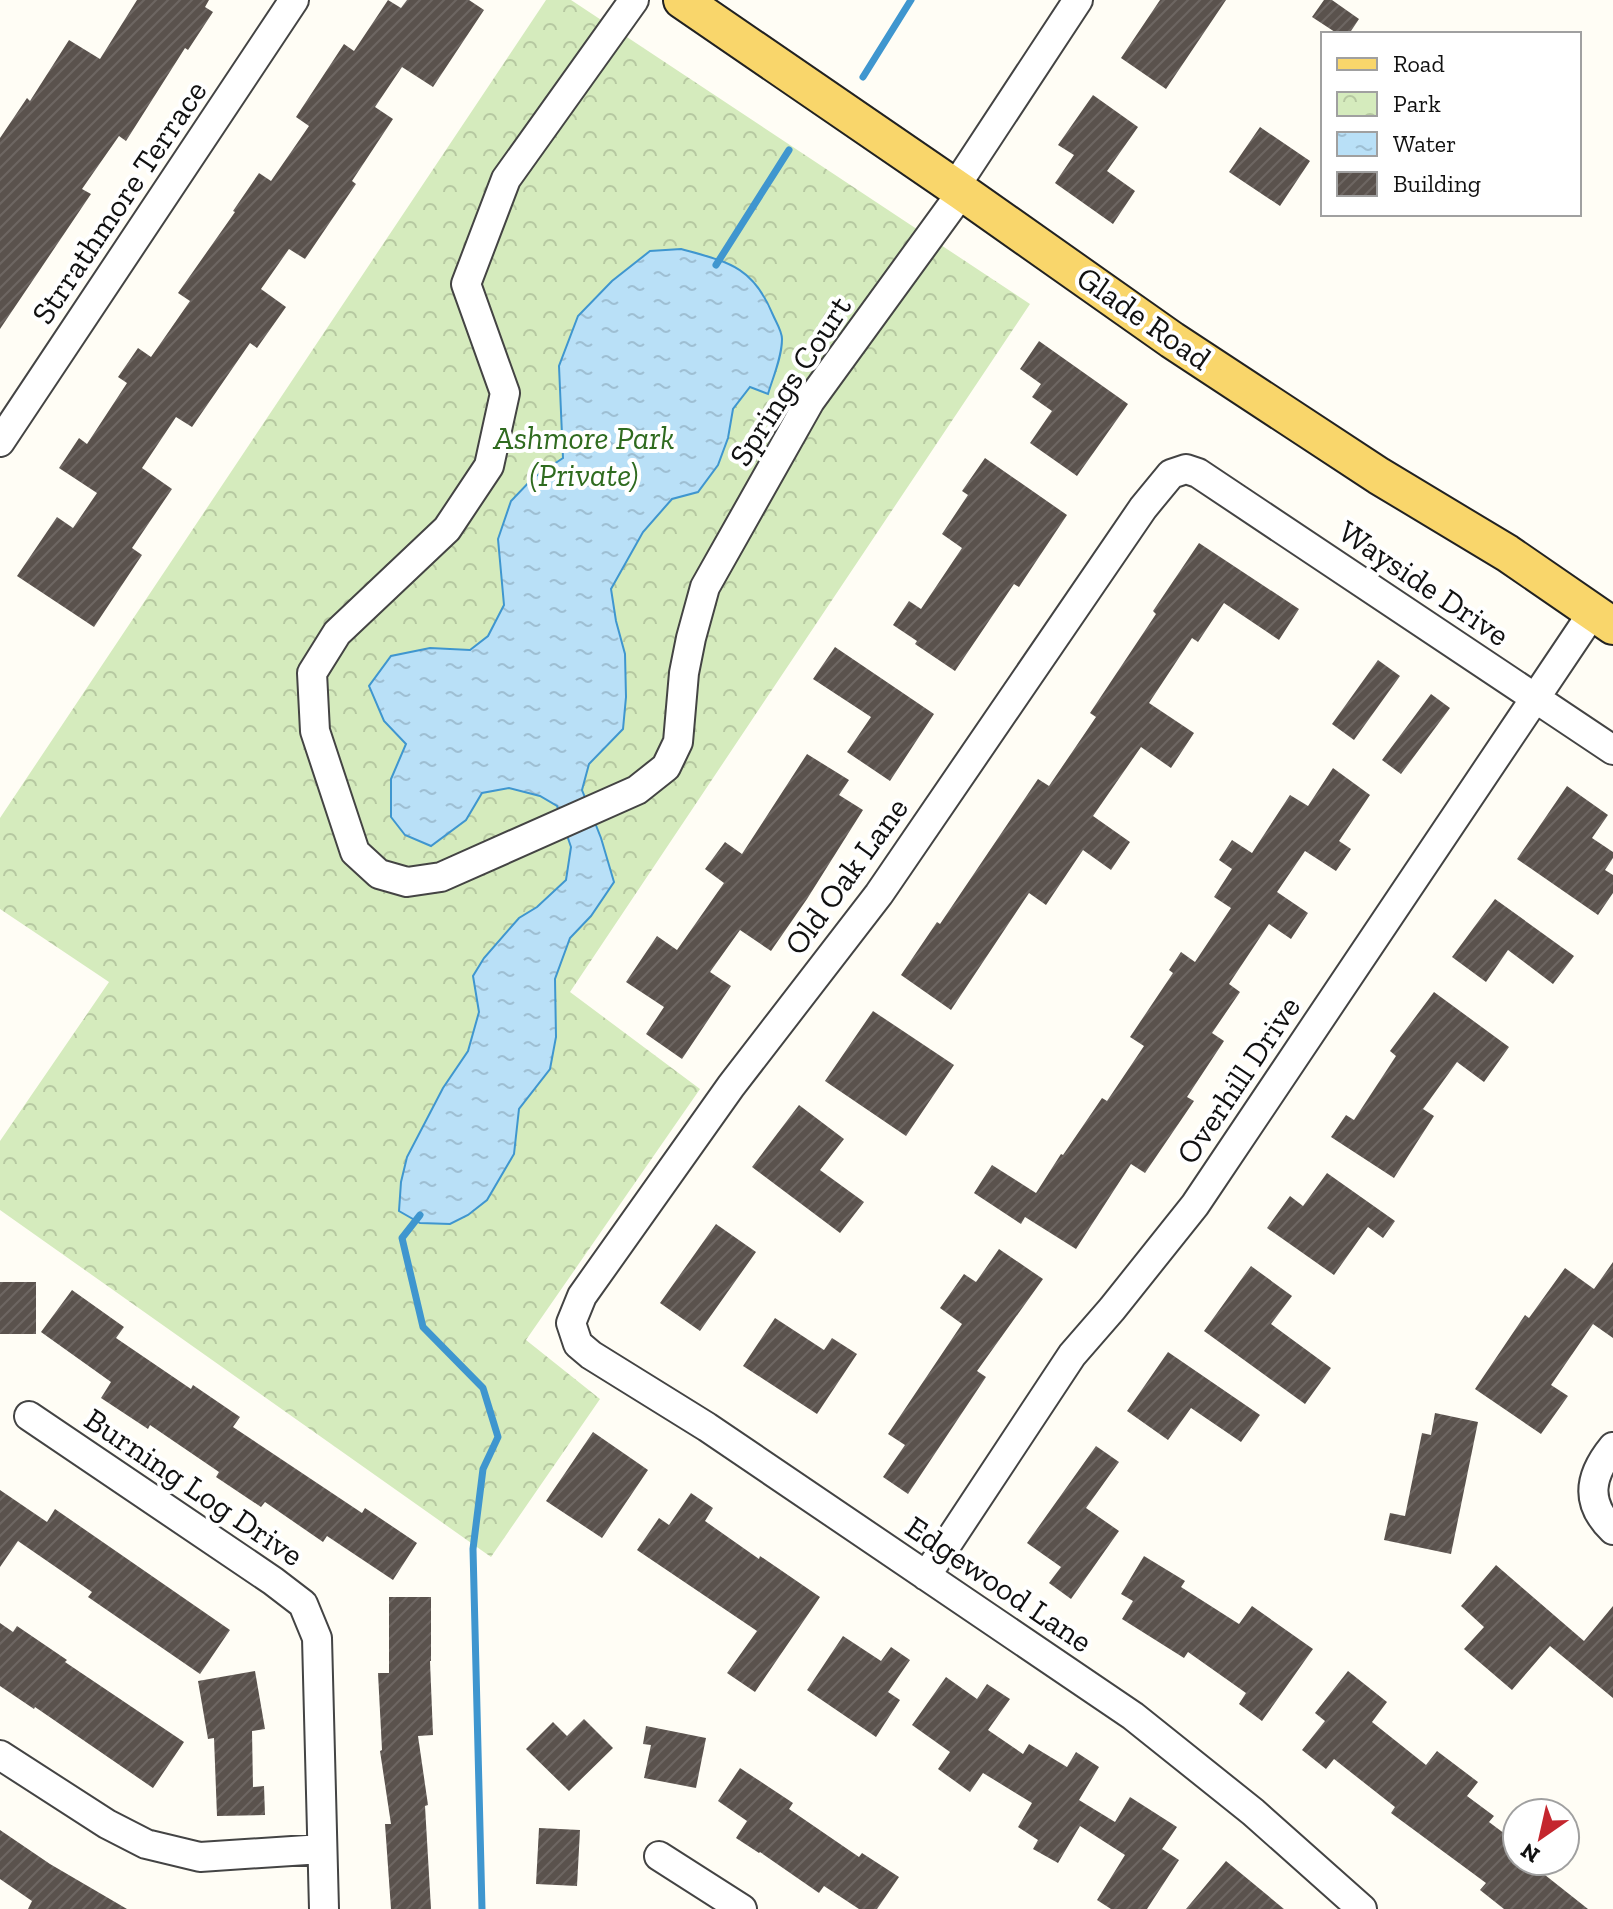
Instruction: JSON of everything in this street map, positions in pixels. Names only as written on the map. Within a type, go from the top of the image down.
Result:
[{"type":"main road","name":"Glade Road","points":[[682,0],[1172,340],[1379,476],[1507,553],[1603,619]]},
{"type":"street","name":"Strrathmore Terrace","points":[[0,442],[294,0]]},
{"type":"street","name":"Springs Court","points":[[634,0],[506,179],[466,284],[505,393],[489,466],[447,529],[337,633],[312,673],[315,731],[355,852],[379,874],[407,882],[441,877],[637,790],[666,767],[678,742],[684,673],[705,587],[810,401],[958,189],[1078,0]]},
{"type":"street","name":"Old Oak Lane","points":[[578,1344],[571,1323],[582,1296],[731,1086],[879,894],[1143,508],[1171,474],[1186,469],[1198,473]]},
{"type":"street","name":"Wayside Drive","points":[[1198,473],[1613,750]]},
{"type":"street","name":"Overhill Drive","points":[[926,1576],[1072,1355],[1195,1205],[1535,698],[1603,619]]},
{"type":"street","name":"Edgewood Lane","points":[[578,1344],[707,1427],[1133,1716],[1253,1812],[1362,1909]]},
{"type":"street","name":"Burning Log Drive","points":[[29,1416],[303,1604],[317,1638],[324,1909]]},
{"type":"street","points":[[1613,1447],[1594,1476],[1596,1508],[1613,1530]]},
{"type":"street","points":[[0,1755],[107,1824],[146,1844],[200,1857],[322,1849]]},
{"type":"street","points":[[659,1856],[742,1909]]},
{"type":"green space","name":"Ashmore Park (Private)","points":[[546,0],[571,0],[1030,304],[570,992],[700,1089],[526,1340],[600,1399],[491,1557],[0,1210],[0,1141],[109,982],[0,909],[0,818]]},
{"type":"water","points":[[681,249],[737,268],[757,286],[781,333],[779,360],[768,394],[750,387],[733,409],[728,438],[718,465],[698,492],[672,499],[643,532],[611,589],[625,654],[623,729],[589,764],[582,790],[614,882],[591,916],[570,938],[555,979],[556,1037],[550,1069],[519,1109],[514,1154],[487,1200],[468,1215],[450,1224],[420,1223],[399,1211],[401,1182],[407,1157],[443,1088],[468,1051],[479,1012],[473,976],[484,958],[519,918],[537,907],[566,880],[571,847],[557,806],[540,796],[509,788],[482,793],[466,820],[431,846],[405,835],[391,817],[391,779],[406,744],[384,721],[369,686],[391,656],[430,648],[470,650],[488,636],[504,605],[498,539],[511,501],[533,478],[563,458],[559,366],[578,316],[612,281],[650,251]]},
{"type":"building","points":[[137,0],[209,0],[205,7],[213,12],[188,50],[185,48],[126,141],[119,136],[82,189],[91,194],[0,329],[0,138],[27,98],[30,101],[69,40],[100,59]]},
{"type":"building","points":[[388,0],[401,8],[407,0],[469,0],[484,10],[433,87],[402,67],[375,107],[393,119],[352,181],[356,184],[305,259],[289,249],[261,289],[286,307],[257,348],[250,343],[192,427],[176,417],[142,468],[172,489],[132,548],[142,555],[94,627],[17,576],[57,517],[73,528],[97,493],[59,468],[79,438],[87,444],[127,383],[118,377],[138,348],[151,357],[190,301],[178,293],[259,173],[271,181],[309,126],[296,117],[344,44],[354,51]]},
{"type":"building","points":[[1160,0],[1226,0],[1166,89],[1121,58]]},
{"type":"building","points":[[1324,0],[1332,0],[1359,19],[1350,32],[1335,32],[1312,17]]},
{"type":"building","points":[[1093,95],[1138,127],[1107,171],[1135,191],[1113,224],[1055,183],[1074,155],[1058,145]]},
{"type":"building","points":[[1260,127],[1310,161],[1280,206],[1229,172]]},
{"type":"building","points":[[1039,341],[1128,404],[1077,476],[1030,443],[1052,411],[1032,397],[1041,384],[1020,369]]},
{"type":"building","points":[[985,458],[1067,515],[1019,587],[1014,584],[955,671],[893,625],[909,601],[921,609],[962,548],[942,534],[968,495],[962,491]]},
{"type":"building","points":[[1199,543],[1299,609],[1279,640],[1224,603],[1198,642],[1192,638],[1149,703],[1194,733],[1171,768],[1141,747],[1093,816],[1130,842],[1111,870],[1083,850],[1046,905],[1029,893],[951,1010],[901,975],[937,922],[940,924],[1038,779],[1049,786],[1096,717],[1090,713]]},
{"type":"building","points":[[835,647],[934,714],[890,781],[847,752],[871,717],[813,679]]},
{"type":"building","points":[[1378,660],[1400,676],[1354,740],[1332,724]]},
{"type":"building","points":[[1431,694],[1450,708],[1401,774],[1382,760]]},
{"type":"building","points":[[807,754],[849,780],[839,795],[863,810],[771,951],[740,930],[710,972],[731,986],[682,1059],[646,1034],[664,1007],[626,982],[657,936],[677,950],[724,883],[705,869],[725,842],[742,854]]},
{"type":"building","points":[[1333,768],[1370,795],[1339,841],[1351,849],[1336,871],[1305,851],[1277,892],[1308,913],[1291,939],[1269,924],[1229,984],[1240,992],[1212,1033],[1224,1041],[1187,1097],[1194,1101],[1145,1173],[1131,1164],[1076,1249],[1025,1217],[1021,1224],[974,1193],[992,1165],[1036,1193],[1102,1098],[1107,1101],[1144,1046],[1130,1037],[1173,973],[1169,970],[1181,952],[1195,962],[1231,908],[1214,897],[1232,869],[1219,860],[1232,840],[1252,853],[1290,795],[1308,806]]},
{"type":"building","points":[[1567,786],[1608,815],[1592,838],[1613,852],[1613,858],[1605,870],[1613,875],[1613,893],[1598,915],[1517,859]]},
{"type":"building","points":[[1495,899],[1574,956],[1553,984],[1508,950],[1486,982],[1452,957]]},
{"type":"building","points":[[1434,992],[1509,1047],[1484,1082],[1457,1062],[1423,1109],[1434,1116],[1394,1178],[1331,1137],[1346,1115],[1354,1120],[1396,1056],[1390,1051]]},
{"type":"building","points":[[873,1011],[954,1065],[906,1136],[825,1081]]},
{"type":"building","points":[[799,1105],[844,1139],[820,1170],[864,1202],[840,1233],[752,1167]]},
{"type":"building","points":[[1327,1173],[1395,1221],[1383,1238],[1368,1227],[1334,1275],[1267,1228],[1290,1196],[1303,1206]]},
{"type":"building","points":[[716,1224],[756,1252],[700,1331],[660,1303]]},
{"type":"building","points":[[999,1249],[1043,1279],[977,1371],[986,1377],[908,1494],[883,1477],[905,1445],[888,1434],[962,1324],[940,1308],[964,1274],[976,1282]]},
{"type":"building","points":[[1613,1262],[1613,1338],[1593,1324],[1551,1385],[1568,1396],[1541,1434],[1475,1389],[1525,1315],[1529,1318],[1565,1268],[1594,1289]]},
{"type":"building","points":[[1251,1266],[1292,1296],[1271,1324],[1331,1368],[1305,1404],[1204,1331]]},
{"type":"building","points":[[0,1282],[36,1282],[36,1334],[0,1334]]},
{"type":"building","points":[[72,1290],[124,1327],[116,1338],[191,1389],[193,1385],[240,1417],[233,1427],[362,1513],[365,1508],[417,1543],[393,1580],[327,1536],[323,1542],[265,1502],[261,1507],[216,1477],[219,1472],[150,1425],[148,1429],[101,1398],[111,1382],[41,1332]]},
{"type":"building","points":[[775,1318],[824,1350],[832,1338],[857,1354],[817,1414],[743,1366]]},
{"type":"building","points":[[1168,1352],[1260,1415],[1241,1442],[1191,1408],[1168,1440],[1127,1411]]},
{"type":"building","points":[[1435,1413],[1478,1422],[1451,1554],[1384,1540],[1390,1513],[1405,1516],[1422,1433],[1431,1435]]},
{"type":"building","points":[[593,1432],[648,1470],[602,1538],[546,1501]]},
{"type":"building","points":[[1096,1446],[1119,1462],[1086,1508],[1119,1531],[1071,1599],[1049,1583],[1061,1567],[1027,1543]]},
{"type":"building","points":[[0,1490],[47,1522],[55,1509],[230,1630],[200,1674],[88,1597],[92,1592],[18,1541],[0,1567]]},
{"type":"building","points":[[691,1493],[713,1508],[705,1521],[820,1597],[755,1692],[727,1673],[757,1631],[637,1550],[659,1518],[669,1525]]},
{"type":"building","points":[[1144,1556],[1185,1581],[1181,1587],[1239,1624],[1252,1606],[1313,1649],[1262,1721],[1239,1704],[1246,1693],[1188,1652],[1184,1658],[1122,1619],[1133,1601],[1121,1594]]},
{"type":"building","points":[[1496,1565],[1584,1641],[1613,1606],[1613,1698],[1550,1646],[1512,1690],[1464,1649],[1484,1627],[1461,1606]]},
{"type":"building","points":[[389,1597],[431,1597],[433,1735],[418,1736],[428,1805],[425,1806],[431,1909],[391,1909],[385,1824],[391,1824],[380,1751],[378,1673],[389,1673]]},
{"type":"building","points":[[0,1623],[13,1632],[17,1626],[184,1742],[153,1788],[0,1686]]},
{"type":"building","points":[[843,1636],[881,1661],[891,1647],[910,1660],[888,1692],[900,1700],[876,1737],[807,1690]]},
{"type":"building","points":[[255,1671],[265,1729],[252,1731],[253,1787],[264,1786],[265,1815],[217,1816],[214,1738],[208,1739],[198,1681]]},
{"type":"building","points":[[1348,1671],[1387,1702],[1372,1722],[1426,1765],[1437,1751],[1478,1782],[1467,1796],[1494,1816],[1489,1822],[1501,1831],[1501,1877],[1548,1877],[1588,1909],[1504,1909],[1480,1890],[1486,1883],[1391,1813],[1395,1807],[1334,1759],[1326,1769],[1302,1750],[1325,1721],[1315,1713]]},
{"type":"building","points":[[946,1677],[977,1699],[987,1684],[1010,1699],[988,1730],[1023,1754],[1029,1744],[1067,1767],[1076,1752],[1099,1767],[1079,1800],[1115,1822],[1130,1797],[1177,1827],[1162,1849],[1179,1860],[1147,1909],[1111,1909],[1097,1900],[1125,1855],[1080,1826],[1058,1863],[1033,1849],[1038,1840],[1018,1827],[1032,1803],[983,1773],[970,1792],[938,1769],[950,1752],[912,1725]]},
{"type":"building","points":[[584,1719],[613,1748],[569,1791],[526,1749],[553,1722],[567,1736]]},
{"type":"building","points":[[646,1726],[706,1738],[696,1788],[644,1778],[651,1745],[643,1744]]},
{"type":"building","points":[[740,1768],[793,1803],[789,1809],[859,1857],[862,1853],[899,1877],[877,1909],[859,1909],[824,1886],[819,1893],[736,1838],[747,1821],[718,1801]]},
{"type":"building","points":[[539,1828],[580,1830],[577,1886],[536,1884]]},
{"type":"building","points":[[0,1830],[50,1864],[127,1909],[28,1909],[32,1901],[0,1879]]},
{"type":"building","points":[[1226,1861],[1284,1909],[1186,1909]]},
{"type":"waterway","points":[[863,77],[911,0]]},
{"type":"waterway","points":[[716,265],[789,150]]},
{"type":"waterway","points":[[420,1215],[402,1238],[423,1327],[483,1388],[498,1437],[483,1469],[473,1549],[482,1909]]}]
